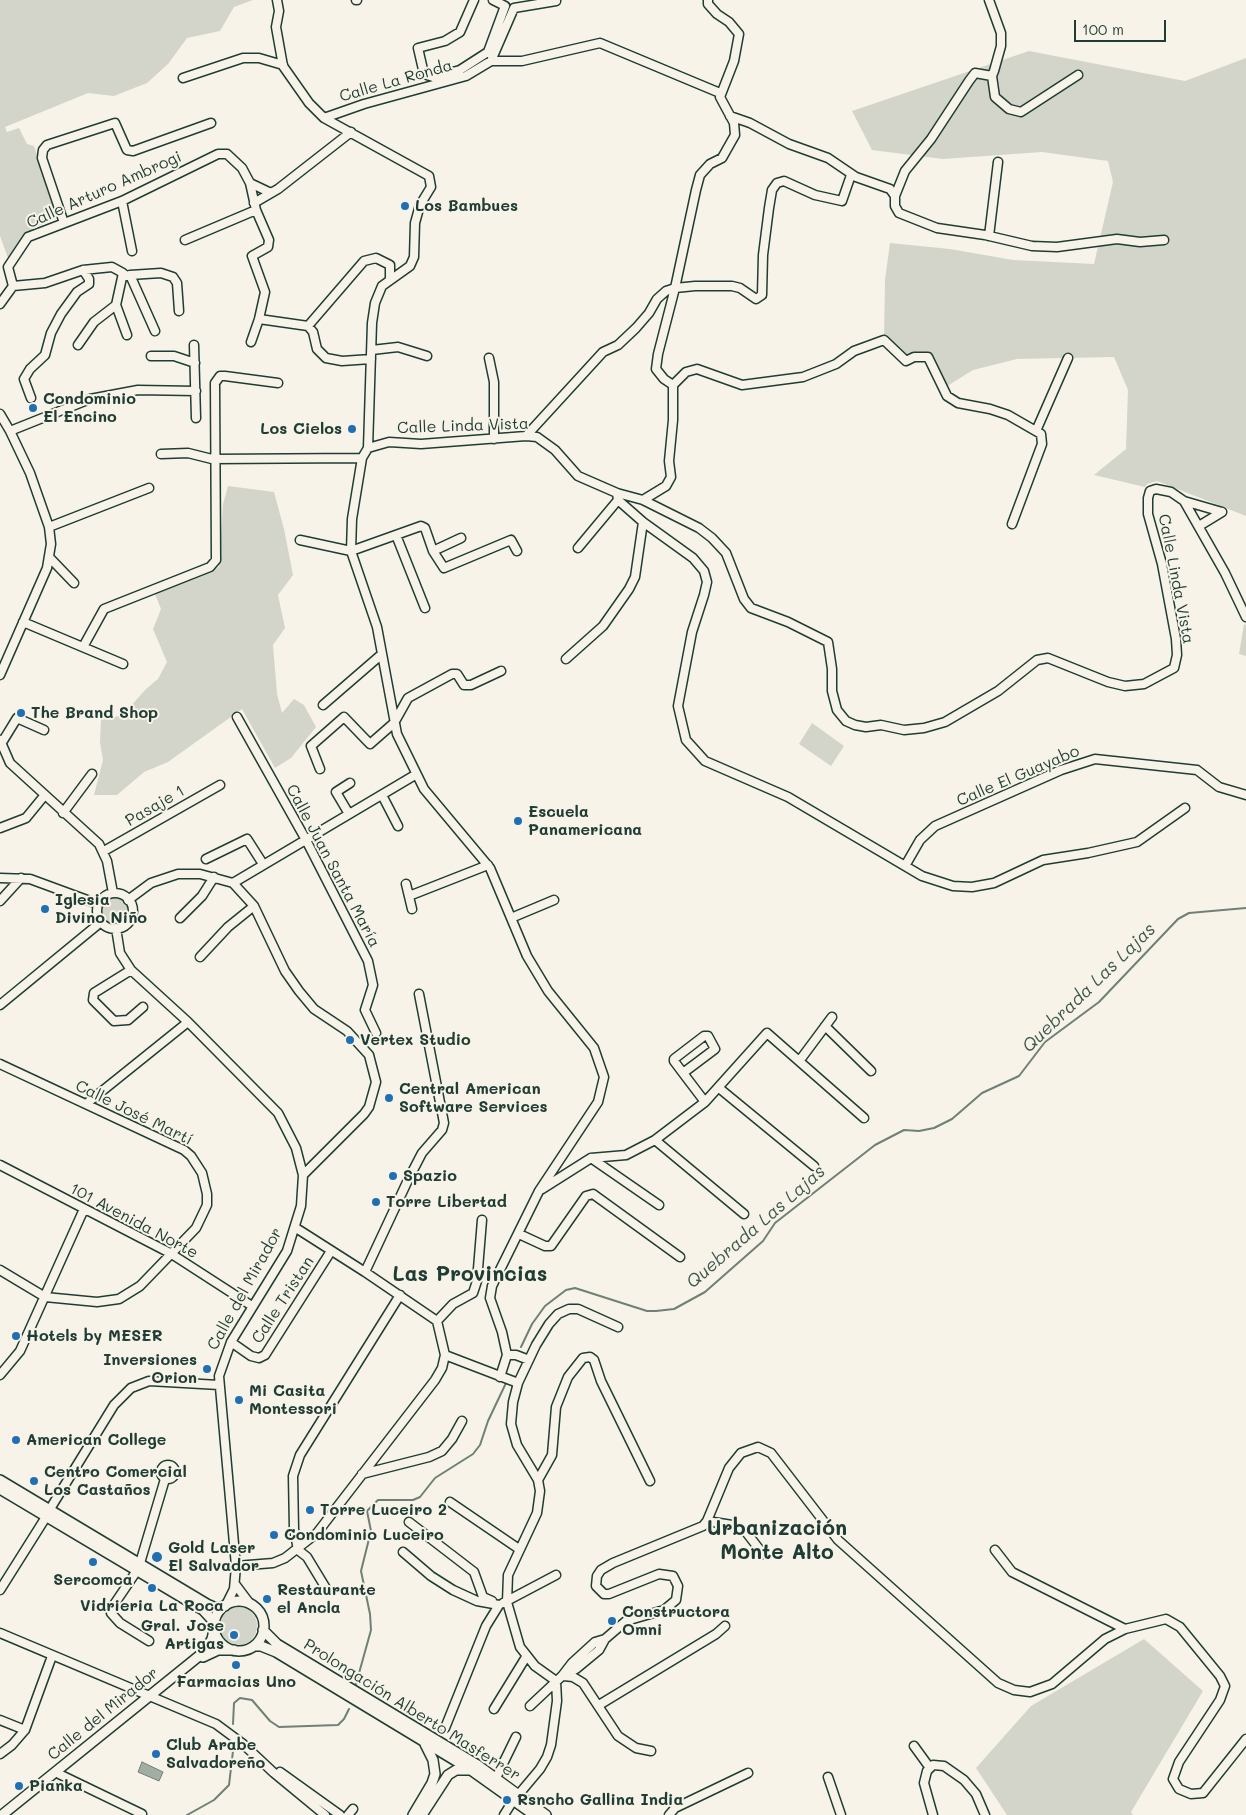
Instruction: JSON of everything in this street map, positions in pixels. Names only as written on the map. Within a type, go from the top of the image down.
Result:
[{"type":"main road","points":[[0,1480],[48,1513],[136,1572],[203,1610],[214,1626],[222,1644],[234,1650],[243,1651],[254,1646],[263,1630],[261,1614],[250,1604],[240,1601],[212,1607],[140,1563],[48,1513],[0,1489]]},
{"type":"main road","points":[[214,1626],[218,1613],[225,1605]]},
{"type":"main road","name":"Calle del Mirador","points":[[9,1815],[207,1649],[214,1626]]},
{"type":"main road","name":"Prolongación Alberto Masferrer","points":[[263,1630],[277,1644],[496,1778],[534,1815]]},
{"type":"main road","name":"Prolongación Alberto Masferrer","points":[[254,1646],[261,1646],[276,1652],[546,1815]]},
{"type":"main road","name":"Calle del Mirador","points":[[2,1815],[210,1652],[234,1650]]},
{"type":"main road","points":[[413,1815],[432,1783],[435,1774],[434,1760],[423,1742]]},
{"type":"main road","points":[[422,1815],[448,1775],[460,1769],[471,1770]]},
{"type":"street","points":[[277,0],[279,11],[276,27],[283,66],[309,103],[324,118],[428,176],[431,187],[420,205],[415,223],[414,257],[410,266],[390,278],[382,286],[375,303],[368,448],[362,458],[352,519],[351,551],[377,627],[394,722],[415,775],[424,789],[488,865],[526,956],[548,991],[594,1048],[604,1077],[598,1102],[539,1191],[492,1286],[490,1298],[508,1355],[500,1377]]},
{"type":"street","points":[[474,0],[460,32],[445,42],[420,47],[418,50],[423,73],[428,76],[463,73],[489,51],[506,6],[493,0]]},
{"type":"street","points":[[555,0],[514,8],[491,61],[522,61],[600,43],[720,93]]},
{"type":"street","points":[[673,385],[664,379],[656,369],[700,175],[710,164],[722,158],[734,135],[730,116],[723,104],[720,93],[734,61],[739,34],[729,22],[716,14],[708,4],[708,0]]},
{"type":"street","points":[[989,0],[1001,33],[1001,46],[992,76],[995,97],[1009,109],[1022,112],[1078,74]]},
{"type":"street","points":[[184,78],[243,58],[259,58],[283,66]]},
{"type":"street","name":"Calle La Ronda","points":[[324,118],[463,73],[491,61]]},
{"type":"street","points":[[992,76],[977,72],[968,81],[931,139],[905,171],[895,196],[895,206],[899,213],[915,221],[937,228],[989,236],[1032,246],[1057,247],[1117,239],[1140,242],[1164,240]]},
{"type":"street","points":[[730,116],[750,123],[789,144],[828,158],[852,174],[890,189],[895,196]]},
{"type":"street","points":[[64,223],[42,158],[46,145],[115,123],[127,150],[133,151],[211,123]]},
{"type":"street","points":[[185,240],[255,206],[351,132]]},
{"type":"street","name":"Calle Arturo Ambrogi","points":[[8,267],[28,237],[122,200],[218,154],[227,154],[235,159],[250,183],[255,206],[269,240],[268,247],[252,256],[264,292],[260,319]]},
{"type":"street","points":[[989,236],[998,162]]},
{"type":"street","points":[[526,436],[603,352],[618,344],[636,328],[649,313],[657,299],[675,288],[732,286],[740,288],[758,299],[764,291],[763,255],[768,208],[774,186],[784,180],[815,195],[842,200],[852,174]]},
{"type":"street","points":[[250,183],[271,192]]},
{"type":"street","points":[[122,200],[132,251]]},
{"type":"street","points":[[308,326],[364,261],[376,258],[390,265],[390,278]]},
{"type":"street","points":[[0,263],[8,267],[13,286]]},
{"type":"street","points":[[0,304],[13,286],[45,283],[83,270],[112,267],[127,276],[155,331]]},
{"type":"street","points":[[31,398],[24,379],[30,369],[45,354],[51,333],[61,314],[77,292],[89,284],[89,279],[83,270]]},
{"type":"street","points":[[127,276],[161,274],[173,277],[177,283],[179,311]]},
{"type":"street","points":[[78,346],[94,322],[116,305],[127,276]]},
{"type":"street","points":[[116,305],[127,335]]},
{"type":"street","points":[[251,342],[260,319],[308,326],[313,332],[317,349],[326,358],[342,361],[371,359]]},
{"type":"street","points":[[644,500],[666,486],[671,477],[669,461],[673,420],[673,385],[686,372],[697,369],[742,385],[803,377],[836,364],[854,351],[884,340],[906,361],[914,357],[928,357],[947,396],[958,403],[990,409],[1008,415],[1041,434],[1042,444],[1012,524]]},
{"type":"street","points":[[194,345],[196,418]]},
{"type":"street","points":[[372,350],[398,347],[427,356]]},
{"type":"street","points":[[151,356],[174,356],[194,363]]},
{"type":"street","points":[[489,358],[494,382],[494,439]]},
{"type":"street","points":[[1036,431],[1068,358]]},
{"type":"street","points":[[83,647],[104,609],[210,567],[216,560],[215,383],[220,376],[278,383]]},
{"type":"street","points":[[10,431],[90,399],[138,390],[196,391]]},
{"type":"street","points":[[0,414],[30,473],[49,527],[51,544],[50,558],[0,675]]},
{"type":"street","name":"Calle Linda Vista","points":[[368,448],[389,442],[421,444],[526,436],[543,440],[578,476],[617,497],[644,500],[699,528],[726,553],[744,599],[751,608],[788,622],[828,642],[834,700],[837,710],[846,721],[855,725],[866,727],[881,725],[899,730],[924,728],[963,713],[998,691],[1037,660],[1048,658],[1108,682],[1125,686],[1144,684],[1174,668],[1177,655],[1176,639],[1162,564],[1148,514],[1150,491],[1162,489],[1184,501],[1225,573],[1246,618]]},
{"type":"street","points":[[161,454],[188,453],[215,459],[362,458]]},
{"type":"street","points":[[49,527],[149,488]]},
{"type":"street","points":[[578,548],[617,497],[643,522],[693,558],[704,571],[707,582],[692,632],[679,694],[680,722],[686,740],[705,761],[788,797],[922,876],[953,886],[972,887],[994,883],[1043,860],[1088,853],[1137,842],[1184,808]]},
{"type":"street","points":[[1184,501],[1222,512],[1199,526]]},
{"type":"street","points":[[566,659],[603,626],[635,578],[643,522]]},
{"type":"street","points":[[300,540],[351,551],[421,526],[425,528],[433,551],[444,568],[511,540],[517,551]]},
{"type":"street","points":[[396,535],[425,608]]},
{"type":"street","points":[[433,551],[461,538]]},
{"type":"street","points":[[50,558],[74,583]]},
{"type":"street","points":[[23,622],[124,664]]},
{"type":"street","points":[[323,705],[382,654]]},
{"type":"street","points":[[320,769],[311,746],[344,717],[370,744],[394,722],[408,698],[452,674],[457,674],[464,685],[471,685],[501,671]]},
{"type":"street","name":"Calle Juan Santa María","points":[[237,716],[306,840],[368,961],[373,984],[366,1010],[376,1033]]},
{"type":"street","points":[[44,730],[17,718],[1,742],[10,763],[44,796],[99,844],[104,852],[113,893]]},
{"type":"street","name":"Calle El Guayabo","points":[[905,866],[920,840],[935,826],[1061,770],[1095,759],[1197,770],[1219,787],[1246,795]]},
{"type":"street","points":[[0,763],[10,763]]},
{"type":"street","points":[[63,813],[92,774]]},
{"type":"street","points":[[233,883],[415,775]]},
{"type":"street","points":[[349,814],[336,792],[350,784]]},
{"type":"street","name":"Pasaje 1","points":[[104,852],[220,785]]},
{"type":"street","points":[[382,794],[398,826]]},
{"type":"street","points":[[0,828],[26,818],[44,796]]},
{"type":"street","points":[[206,859],[247,840],[263,864]]},
{"type":"street","points":[[409,896],[488,865]]},
{"type":"street","points":[[128,900],[151,882],[170,876],[194,873],[233,883],[254,906],[285,971],[298,991],[314,1009],[347,1031],[364,1048],[371,1059],[375,1073],[375,1090],[364,1114],[303,1175]]},
{"type":"street","points":[[180,918],[202,896],[214,877]]},
{"type":"street","points":[[0,878],[21,878],[41,882],[98,904]]},
{"type":"street","points":[[0,901],[21,878]]},
{"type":"street","points":[[406,884],[412,908]]},
{"type":"street","points":[[113,893],[122,894],[128,900],[132,915],[126,924],[116,928],[108,927],[101,922],[97,914],[98,904],[104,897],[113,893]]},
{"type":"street","points":[[511,918],[554,900]]},
{"type":"street","points":[[200,956],[228,927],[254,906]]},
{"type":"street","points":[[0,1005],[101,922]]},
{"type":"street","name":"Calle del Mirador","points":[[116,928],[120,953],[131,970],[188,1022],[278,1113],[296,1148],[303,1175],[301,1206],[296,1228],[287,1251],[231,1342],[221,1366],[218,1385],[225,1431],[236,1566],[236,1584],[225,1605]]},
{"type":"street","points":[[131,970],[94,994],[93,1000],[114,1021],[128,1020],[143,1008]]},
{"type":"street","points":[[365,1272],[411,1173],[422,1153],[442,1130],[444,1123],[418,994]]},
{"type":"street","points":[[800,1060],[832,1017]]},
{"type":"street","points":[[86,1104],[188,1022]]},
{"type":"street","points":[[825,1026],[870,1071]]},
{"type":"street","points":[[539,1191],[592,1158],[626,1155],[655,1140],[705,1102],[765,1034],[769,1034],[800,1060],[864,1118]]},
{"type":"street","points":[[682,1073],[713,1052],[715,1047],[708,1036],[704,1036],[674,1058],[682,1073],[705,1102]]},
{"type":"street","name":"Calle José Martí","points":[[0,1064],[184,1150],[200,1169],[206,1183],[207,1205],[196,1228],[140,1286],[119,1299],[97,1302],[45,1297],[0,1270]]},
{"type":"street","points":[[719,1088],[814,1166]]},
{"type":"street","points":[[655,1140],[744,1214]]},
{"type":"street","points":[[592,1158],[659,1205]]},
{"type":"street","name":"101 Avenida Norte","points":[[0,1165],[170,1253],[252,1306]]},
{"type":"street","points":[[519,1234],[545,1246],[551,1246],[586,1196],[593,1194],[680,1257]]},
{"type":"street","points":[[2,1371],[20,1350],[84,1209]]},
{"type":"street","points":[[437,1321],[453,1304],[473,1293],[477,1281],[482,1220]]},
{"type":"street","points":[[236,1566],[273,1562],[298,1550],[317,1533],[435,1380],[442,1368],[445,1355],[437,1321],[400,1294],[296,1228]]},
{"type":"street","name":"Calle Tristan","points":[[231,1342],[251,1356],[259,1358],[266,1355],[331,1251]]},
{"type":"street","points":[[327,1590],[307,1558],[298,1550],[294,1528],[294,1476],[300,1455],[400,1294]]},
{"type":"street","points":[[618,1327],[578,1309],[569,1309],[558,1314],[549,1324],[518,1383],[511,1424],[517,1445],[538,1480],[540,1491],[537,1513],[508,1575],[503,1603],[520,1647],[526,1657],[535,1666],[559,1679],[573,1677],[583,1683],[618,1736],[636,1748],[651,1751]]},
{"type":"street","points":[[508,1355],[516,1354],[529,1360]]},
{"type":"street","points":[[445,1355],[518,1383]]},
{"type":"street","points":[[538,1480],[552,1455],[556,1407],[568,1377],[583,1358],[590,1357],[594,1360],[601,1381],[650,1481]]},
{"type":"street","points":[[0,1590],[114,1405],[131,1388],[149,1381],[218,1385]]},
{"type":"street","points":[[362,1474],[429,1457],[442,1450],[452,1439],[462,1421]]},
{"type":"street","points":[[530,1706],[559,1679],[594,1655],[605,1639],[626,1621],[664,1610],[676,1600],[678,1593],[676,1580],[673,1576],[659,1574],[609,1594],[604,1594],[596,1586],[597,1576],[601,1570],[650,1547],[696,1530],[707,1521],[729,1468],[741,1453],[758,1447],[771,1453],[838,1540],[998,1683],[1014,1690],[1030,1692],[1052,1684],[1104,1639],[1125,1629],[1166,1619],[1180,1627],[1220,1676],[1224,1686],[1220,1700],[1179,1762],[1172,1779],[1179,1789],[1191,1794],[1203,1793],[1246,1739]]},
{"type":"street","points":[[140,1563],[165,1479]]},
{"type":"street","points":[[450,1502],[519,1549]]},
{"type":"street","points":[[707,1521],[732,1525],[746,1532],[763,1554]]},
{"type":"street","points":[[409,1522],[474,1572],[483,1597],[503,1603]]},
{"type":"street","points":[[995,1550],[1012,1572],[1125,1629]]},
{"type":"street","points":[[403,1552],[431,1576],[452,1590],[478,1601],[503,1603]]},
{"type":"street","points":[[136,1572],[113,1606],[111,1613],[120,1624],[149,1641]]},
{"type":"street","points":[[445,1728],[486,1626],[503,1603],[556,1575]]},
{"type":"street","points":[[236,1584],[250,1604]]},
{"type":"street","points":[[599,1705],[700,1644],[725,1626]]},
{"type":"street","points":[[0,1633],[216,1724],[267,1764],[340,1815]]},
{"type":"street","points":[[0,1754],[12,1746],[25,1730],[52,1656]]},
{"type":"street","points":[[494,1708],[526,1657]]},
{"type":"street","points":[[504,1815],[516,1796],[540,1769],[551,1745],[558,1701],[559,1679]]},
{"type":"street","points":[[0,1720],[25,1730]]},
{"type":"street","points":[[496,1778],[516,1737]]},
{"type":"street","points":[[914,1746],[930,1768]]},
{"type":"street","points":[[267,1764],[274,1773],[325,1815]]},
{"type":"street","points":[[932,1815],[924,1783],[933,1765],[944,1766],[954,1771],[976,1794],[985,1815]]},
{"type":"street","points":[[669,1815],[675,1808],[748,1773]]},
{"type":"street","points":[[60,1774],[142,1814]]},
{"type":"street","points":[[828,1777],[841,1815]]},
{"type":"street","points":[[348,1815],[353,1809],[354,1815]]},
{"type":"shaded area","points":[[0,0],[253,0],[234,7],[220,31],[187,38],[168,64],[147,83],[114,96],[88,93],[5,127],[7,132],[19,128],[27,144],[34,146],[58,217],[34,228],[25,235],[8,258],[0,236]]},
{"type":"shaded area","points":[[1029,51],[1185,81],[1246,58],[1246,516],[1157,481],[1147,484],[1145,487],[1094,475],[1126,449],[1128,390],[1114,357],[1017,359],[973,370],[944,388],[928,357],[906,361],[884,340],[885,280],[890,243],[950,249],[1013,260],[1094,264],[1113,182],[1108,161],[1042,152],[943,159],[872,150],[852,111]]},
{"type":"shaded area","points":[[228,486],[274,492],[293,575],[278,595],[285,628],[273,645],[277,694],[282,713],[294,699],[304,705],[316,727],[291,758],[275,768],[242,709],[168,762],[144,772],[117,795],[94,795],[103,760],[100,743],[101,720],[123,715],[145,690],[158,679],[167,662],[153,629],[161,609],[153,589],[219,567],[223,504]]},
{"type":"shaded area","points":[[1244,624],[1246,625],[1246,656],[1239,654]]},
{"type":"shaded area","points":[[812,723],[844,746],[831,766],[799,744]]},
{"type":"shaded area","points":[[114,896],[124,900],[128,910],[124,920],[114,924],[104,920],[100,910],[104,900]]},
{"type":"shaded area","points":[[237,1606],[251,1612],[257,1626],[251,1640],[237,1646],[223,1640],[217,1626],[223,1612]]},
{"type":"shaded area","points":[[1144,1639],[1203,1691],[1131,1812],[1133,1815],[1007,1815],[976,1768],[1031,1706]]},
{"type":"shaded area","points":[[142,1762],[163,1772],[159,1781],[138,1772]]},
{"type":"waterway","name":"Quebrada Las Lajas","points":[[521,1347],[532,1324],[545,1306],[566,1290],[575,1288],[647,1311],[674,1309],[705,1292],[763,1241],[775,1223],[875,1145],[904,1130],[919,1131],[934,1128],[952,1119],[982,1093],[1019,1076],[1045,1042],[1099,1002],[1178,919],[1189,913],[1246,908]]},
{"type":"waterway","name":"Quebrada Las Lajas","points":[[356,1684],[371,1630],[370,1614],[361,1571],[371,1531],[367,1511],[378,1500],[413,1500],[420,1497],[435,1478],[473,1454],[480,1445],[488,1421],[506,1383]]},
{"type":"waterway","name":"Quebrada Las Lajas","points":[[233,1724],[234,1703],[240,1698],[252,1700],[270,1721],[279,1727],[338,1725],[344,1719],[349,1709]]},
{"type":"waterway","name":"Quebrada Las Lajas","points":[[187,1815],[214,1800],[229,1785],[233,1751]]},
{"type":"place","name":"Los Bambues","points":[[405,206]]},
{"type":"place","name":"Condominio El Encino","points":[[33,408]]},
{"type":"place","name":"Los Cielos","points":[[352,429]]},
{"type":"place","name":"The Brand Shop","points":[[21,713]]},
{"type":"place","name":"Escuela Panamericana","points":[[518,821]]},
{"type":"place","name":"Iglesia Divino Niño","points":[[45,909]]},
{"type":"place","name":"Vertex Studio","points":[[350,1040]]},
{"type":"place","name":"Central American Software Services","points":[[389,1098]]},
{"type":"place","name":"Spazio","points":[[393,1176]]},
{"type":"place","name":"Torre Libertad","points":[[376,1202]]},
{"type":"place","name":"Hotels by MESER","points":[[16,1336]]},
{"type":"place","name":"Inversiones Orion","points":[[207,1369]]},
{"type":"place","name":"Mi Casita Montessori","points":[[239,1400]]},
{"type":"place","name":"American College","points":[[16,1440]]},
{"type":"place","name":"Centro Comercial Los Castaños","points":[[34,1481]]},
{"type":"place","name":"Torre Luceiro 2","points":[[310,1510]]},
{"type":"place","name":"Condominio Luceiro","points":[[274,1535]]},
{"type":"place","name":"Gold Laser El Salvador","points":[[157,1557]]},
{"type":"place","name":"Sercomca","points":[[93,1562]]},
{"type":"place","name":"Vidrieria La Roca","points":[[152,1588]]},
{"type":"place","name":"Restaurante el Ancla","points":[[267,1599]]},
{"type":"place","name":"Constructora Omni","points":[[612,1621]]},
{"type":"place","name":"Gral. Jose Artigas","points":[[234,1635]]},
{"type":"place","name":"Farmacias Uno","points":[[236,1665]]},
{"type":"place","name":"Club Arabe Salvadoreño","points":[[156,1754]]},
{"type":"place","name":"Pianka","points":[[19,1786]]},
{"type":"place","name":"Rsncho Gallina India","points":[[507,1800]]},
{"type":"district","name":"Las Provincias","points":[[470,1275]]},
{"type":"district","name":"Urbanización Monte Alto","points":[[777,1541]]}]
